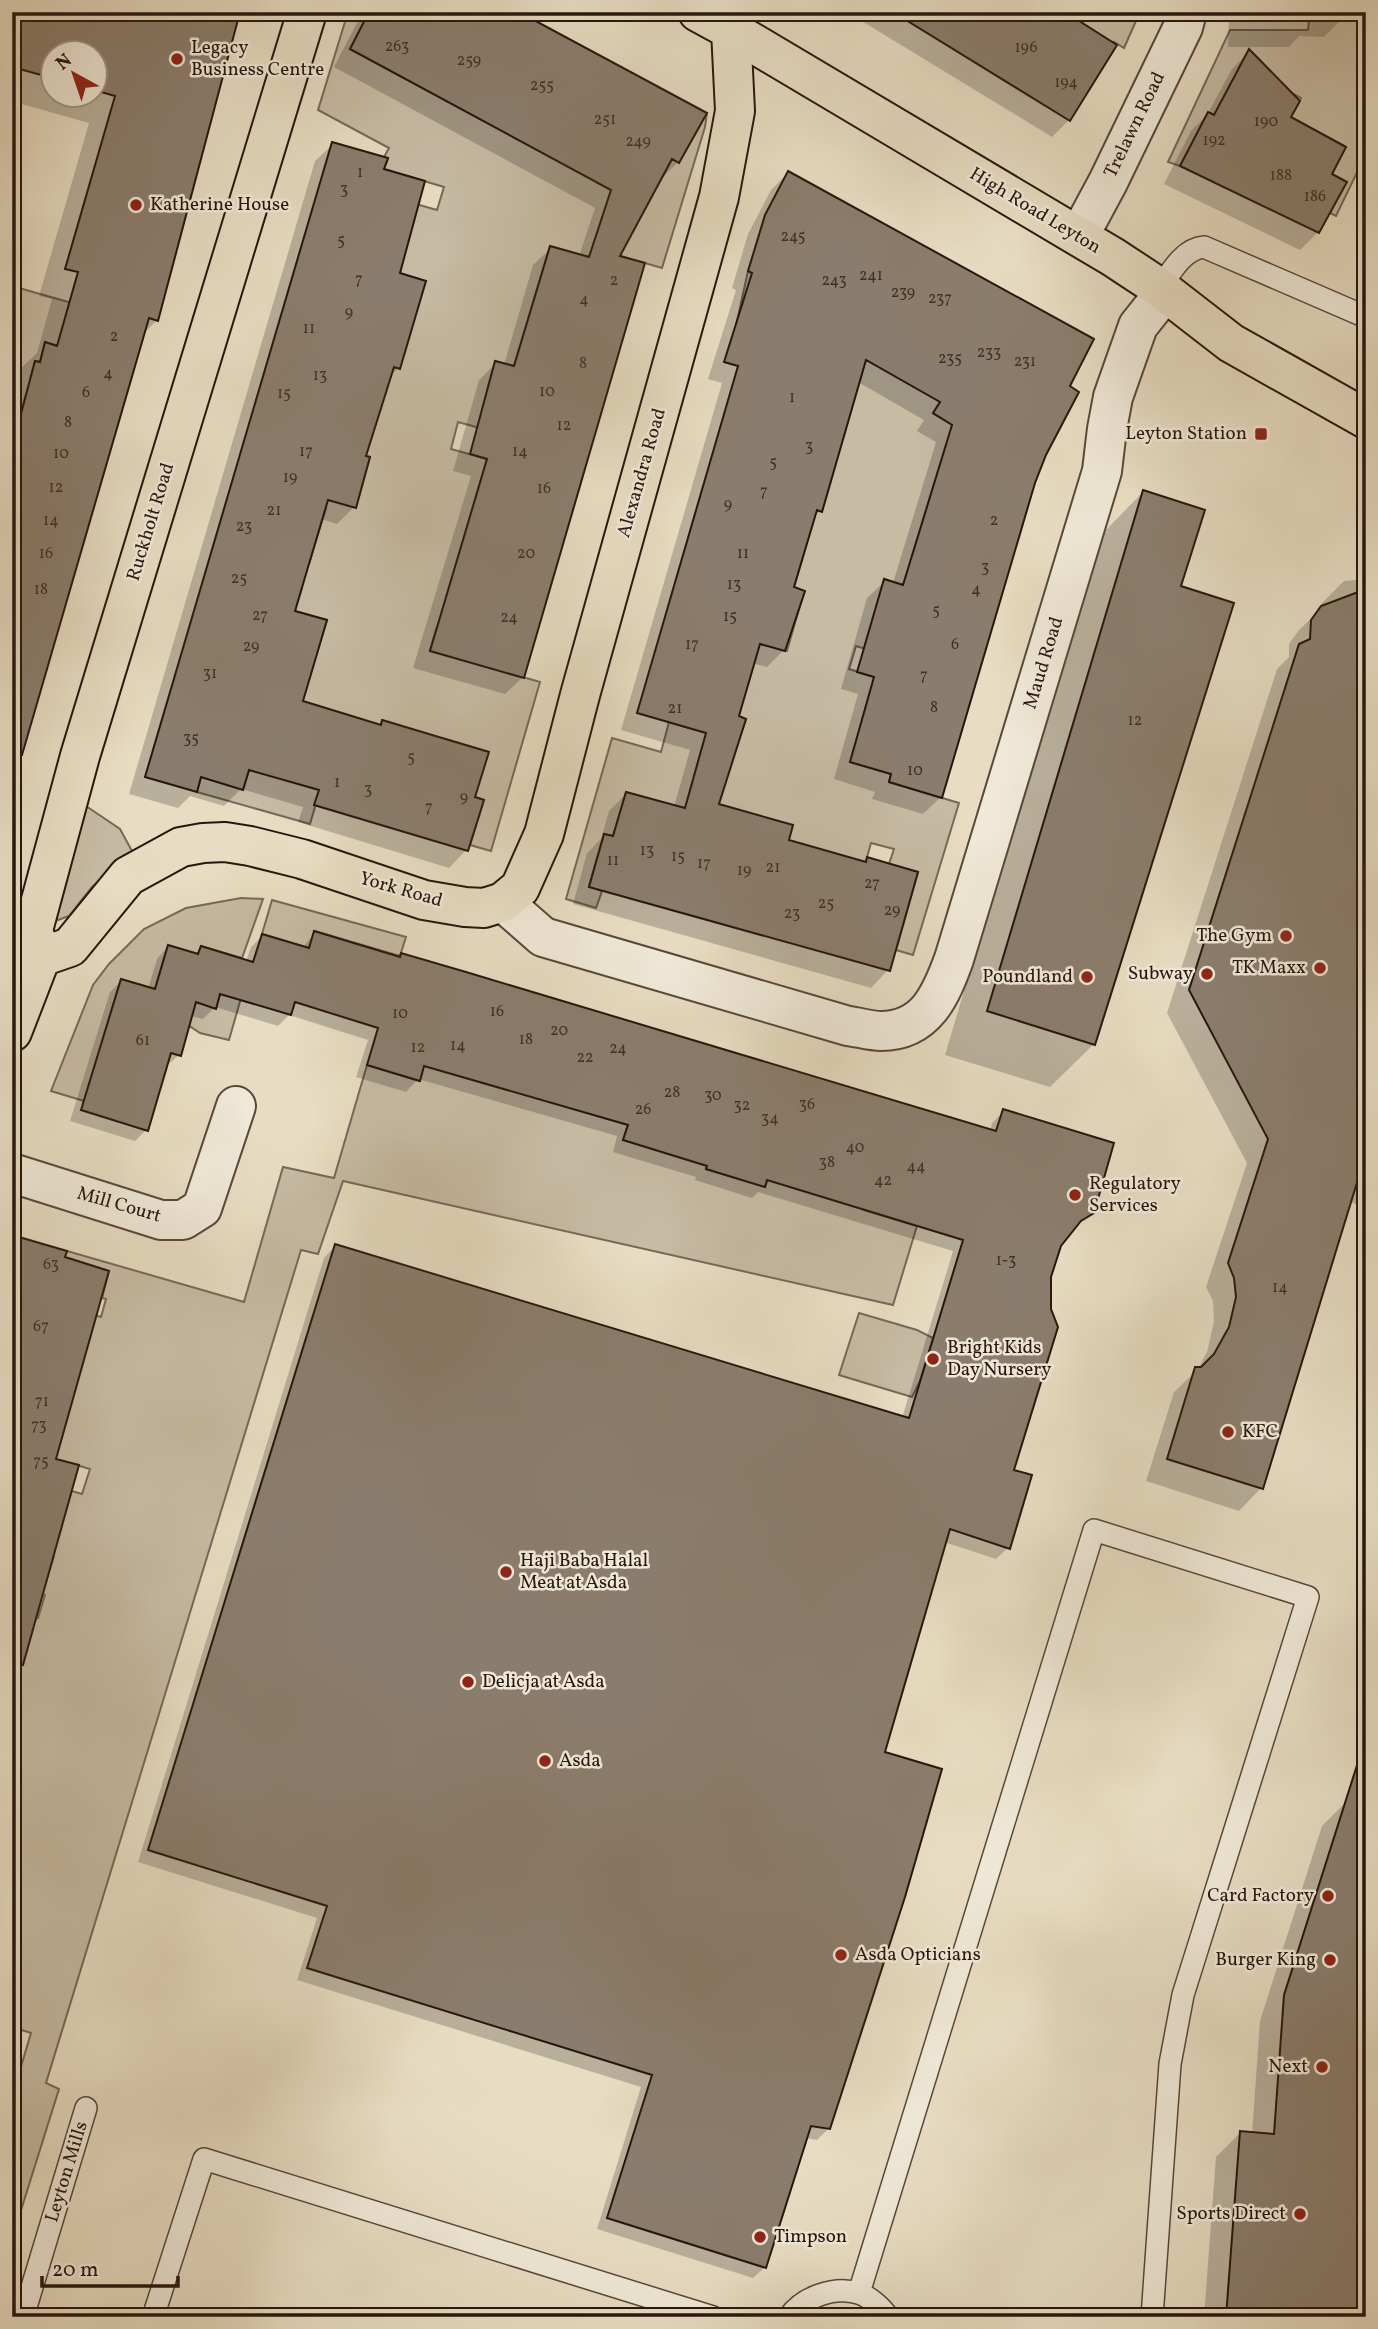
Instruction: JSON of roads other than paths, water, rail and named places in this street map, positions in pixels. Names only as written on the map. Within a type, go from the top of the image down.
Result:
[{"type":"main road","name":"Ruckholt Road","points":[[41,957],[33,930],[80,756],[307,12]]},
{"type":"main road","name":"High Road Leyton","points":[[698,12],[730,21],[1079,236],[1162,290],[1231,343],[1366,419]]},
{"type":"main road","name":"Alexandra Road","points":[[503,902],[520,888],[544,834],[580,695],[719,197],[734,111],[730,21]]},
{"type":"main road","name":"York Road","points":[[41,957],[70,947],[128,876],[181,847],[202,843],[225,842],[250,846],[302,859],[441,904],[484,908],[503,902]]},
{"type":"main road","points":[[12,1032],[41,957]]},
{"type":"street","name":"Trelawn Road","points":[[1079,236],[1183,27],[1186,12]]},
{"type":"street","name":"Maud Road","points":[[503,902],[543,937],[848,1026],[881,1031],[908,1027],[925,1016],[942,993],[954,959],[1102,471],[1114,397],[1138,326],[1162,290]]},
{"type":"street","name":"Mill Court","points":[[12,1173],[162,1220],[183,1220],[202,1208],[236,1106]]},
{"type":"lane","points":[[1162,290],[1181,259],[1196,248],[1204,247],[1366,317]]},
{"type":"lane","points":[[859,2293],[1094,1530],[1308,1597],[1183,1995],[1170,2064],[1152,2317]]},
{"type":"lane","name":"Leyton Mills","points":[[23,2317],[86,2108]]},
{"type":"lane","points":[[153,2317],[204,2159],[713,2317]]},
{"type":"lane","points":[[789,2317],[802,2302],[821,2294],[859,2293],[882,2309],[888,2317]]},
{"type":"place","name":"Legacy Business Centre","points":[[177,59]]},
{"type":"place","name":"Katherine House","points":[[136,205]]},
{"type":"place","name":"Leyton Station","points":[[1261,434]]},
{"type":"place","name":"The Gym","points":[[1286,936]]},
{"type":"place","name":"TK Maxx","points":[[1320,968]]},
{"type":"place","name":"Subway","points":[[1207,974]]},
{"type":"place","name":"Poundland","points":[[1087,977]]},
{"type":"place","name":"Regulatory Services","points":[[1075,1195]]},
{"type":"place","name":"Bright Kids Day Nursery","points":[[933,1359]]},
{"type":"place","name":"KFC","points":[[1228,1432]]},
{"type":"place","name":"Haji Baba Halal Meat at Asda","points":[[506,1572]]},
{"type":"place","name":"Delicja at Asda","points":[[468,1682]]},
{"type":"place","name":"Asda","points":[[545,1761]]},
{"type":"place","name":"Card Factory","points":[[1328,1896]]},
{"type":"place","name":"Asda Opticians","points":[[841,1955]]},
{"type":"place","name":"Burger King","points":[[1330,1960]]},
{"type":"place","name":"Next","points":[[1322,2067]]},
{"type":"place","name":"Sports Direct","points":[[1300,2214]]},
{"type":"place","name":"Timpson","points":[[760,2237]]}]
